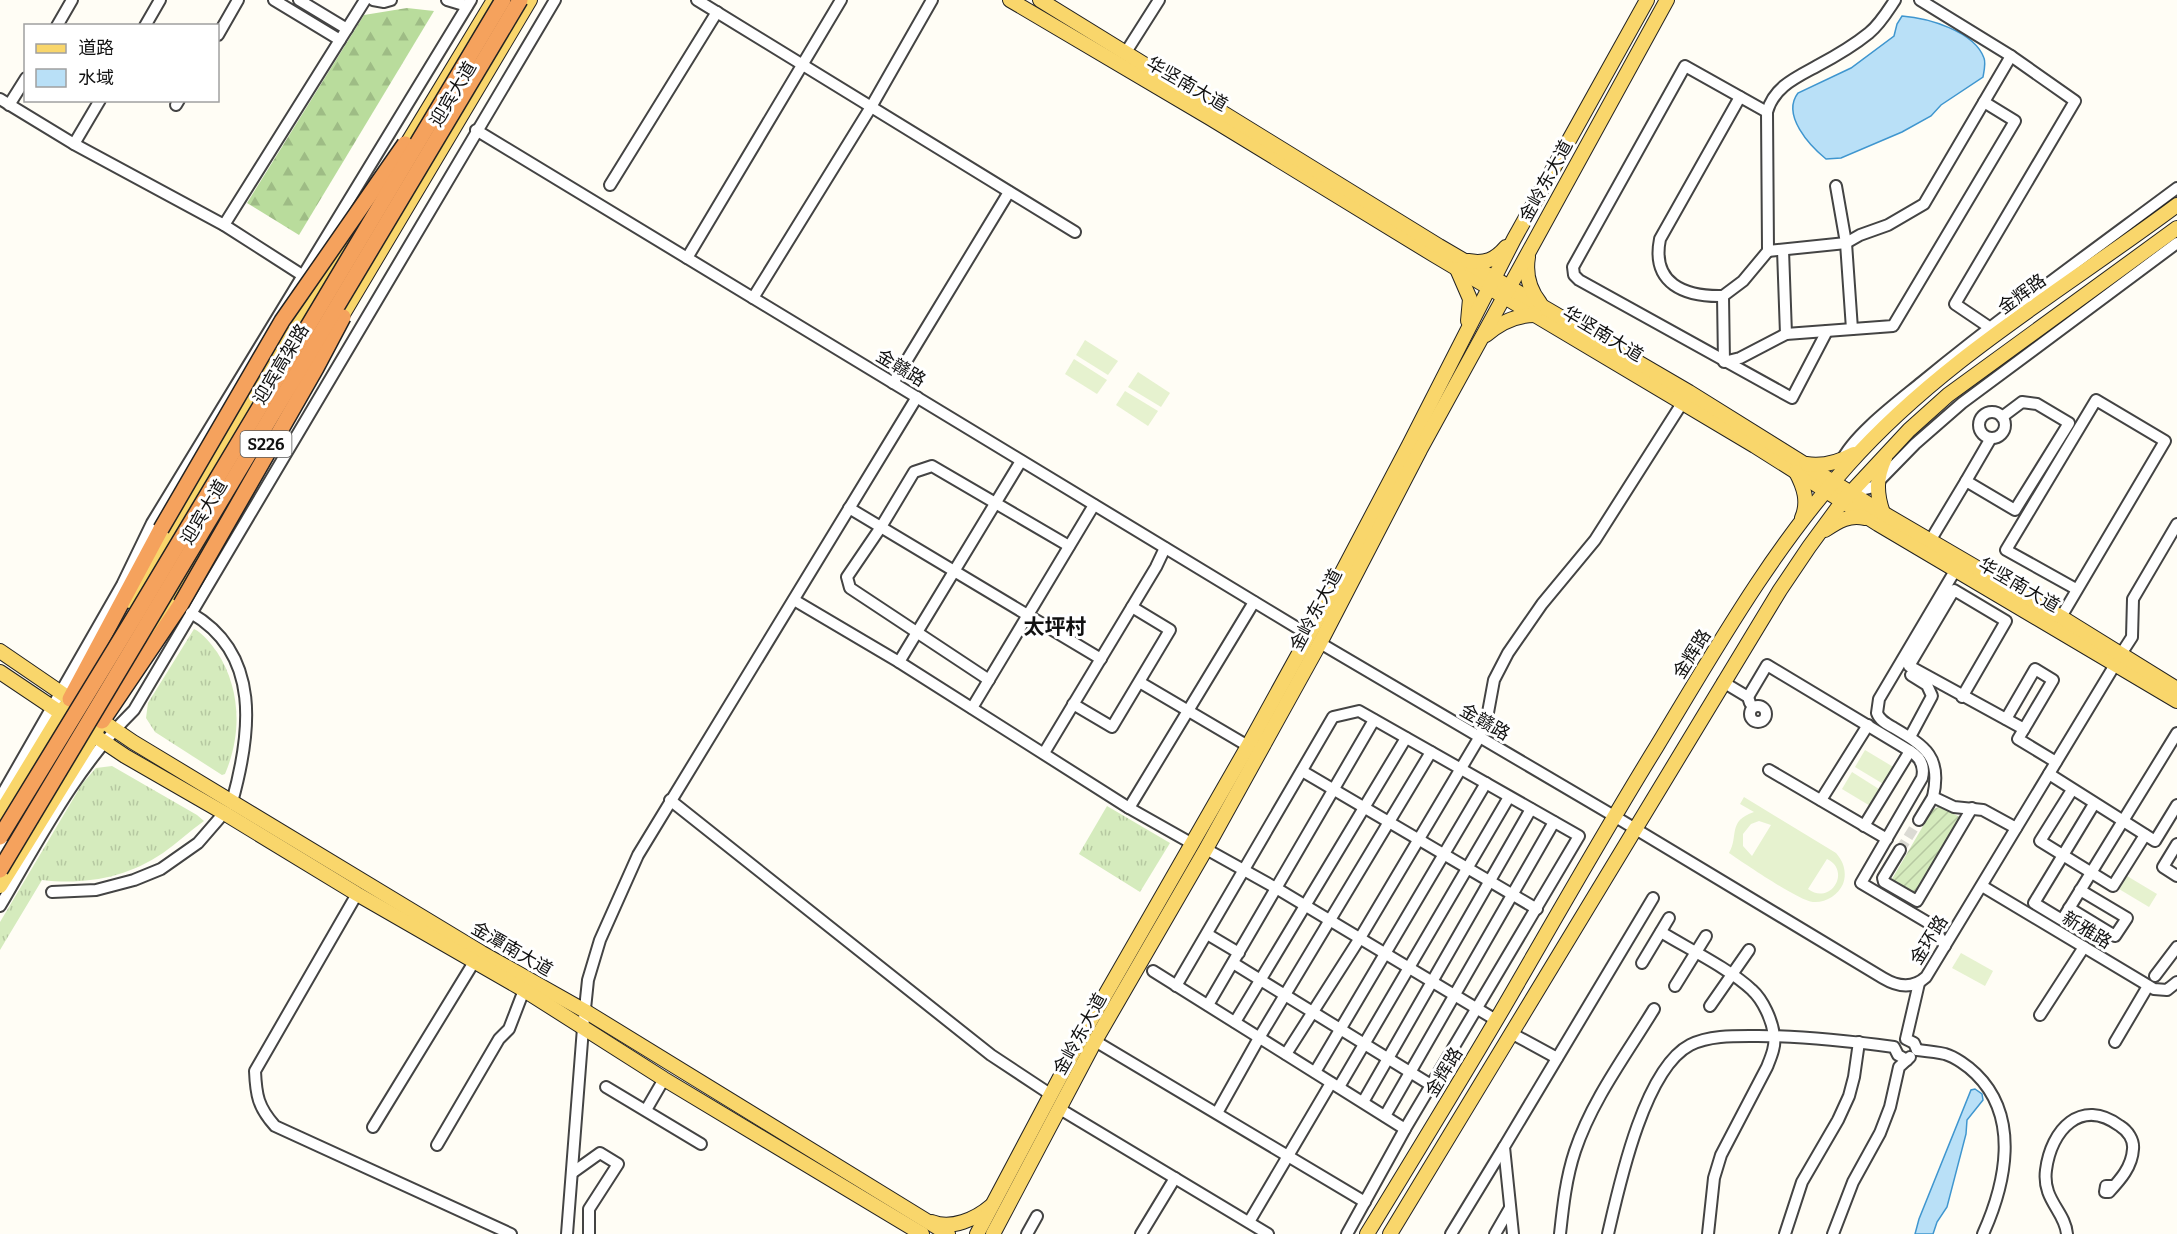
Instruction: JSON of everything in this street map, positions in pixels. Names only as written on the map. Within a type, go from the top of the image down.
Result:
[{"type":"highway","points":[[65,696],[282,321],[368,195],[432,108],[503,0]]},
{"type":"highway","name":"迎宾高架路","points":[[0,837],[138,611],[503,0]]},
{"type":"highway","name":"迎宾高架路","points":[[0,870],[520,0]]},
{"type":"highway","points":[[109,725],[186,609],[449,117]]},
{"type":"main road","name":"迎宾大道","points":[[0,814],[56,710],[494,0]]},
{"type":"main road","name":"迎宾大道","points":[[0,886],[109,725],[530,0]]},
{"type":"main road","name":"华坚南大道","points":[[1010,0],[1460,264]]},
{"type":"main road","name":"华坚南大道","points":[[1040,0],[1460,264],[1829,486],[1956,569],[2177,689]]},
{"type":"main road","name":"金岭东大道","points":[[1415,448],[1466,332],[1514,238],[1647,0]]},
{"type":"main road","name":"金岭东大道","points":[[977,1234],[1031,1148],[1060,1108],[1095,1041],[1206,849],[1415,448],[1507,292],[1667,0]]},
{"type":"main road","name":"金辉路","points":[[1367,1234],[1496,1020],[1614,816],[1755,588],[1829,486],[1901,412],[1981,346],[2177,205]]},
{"type":"main road","name":"金辉路","points":[[1390,1234],[1723,682],[1780,590],[1846,497],[1888,451],[1948,395],[2177,228]]},
{"type":"main road","points":[[1466,332],[1470,299],[1460,264],[1486,263],[1502,252],[1514,238]]},
{"type":"main road","points":[[1480,340],[1496,326],[1538,310],[1529,283],[1527,263],[1530,248]]},
{"type":"main road","points":[[1799,527],[1806,502],[1799,468],[1841,460],[1866,446]]},
{"type":"main road","points":[[1814,539],[1836,522],[1846,518],[1877,516],[1877,483],[1888,451]]},
{"type":"main road","name":"华坚南大道","points":[[1877,516],[1930,541],[2061,617],[2177,701]]},
{"type":"main road","name":"金岭东大道","points":[[993,1234],[1005,1213],[1050,1094],[1191,843],[1314,639]]},
{"type":"main road","name":"金潭南大道","points":[[0,651],[357,894],[524,990],[664,1079],[919,1229],[948,1234]]},
{"type":"main road","name":"金潭南大道","points":[[0,672],[98,739],[228,807],[585,1011],[919,1229]]},
{"type":"main road","points":[[919,1229],[936,1224],[960,1223],[982,1213],[995,1203]]},
{"type":"main road","points":[[1004,1234],[1005,1213]]},
{"type":"street","points":[[58,24],[72,0]]},
{"type":"street","points":[[146,24],[160,0]]},
{"type":"street","points":[[219,33],[238,0]]},
{"type":"street","points":[[274,0],[340,40]]},
{"type":"street","points":[[299,0],[347,29]]},
{"type":"street","points":[[224,225],[364,0]]},
{"type":"street","points":[[373,0],[384,2],[391,0]]},
{"type":"street","points":[[65,696],[152,523],[469,3],[447,0]]},
{"type":"street","points":[[52,892],[96,890],[134,880],[161,869],[198,843],[228,807],[246,738],[247,708],[241,675],[210,624],[186,609],[375,306],[476,130],[555,0]]},
{"type":"street","points":[[697,0],[1075,232]]},
{"type":"street","points":[[687,258],[804,66],[841,0]]},
{"type":"street","points":[[753,298],[871,107],[933,0]]},
{"type":"street","points":[[1126,52],[1159,0]]},
{"type":"street","points":[[1740,97],[1660,239],[1658,252],[1660,267],[1668,280],[1678,289],[1707,296],[1723,296],[1743,281],[1768,251],[1767,112],[1770,103],[1781,88],[1800,74],[1869,33],[1895,0]]},
{"type":"street","points":[[1920,0],[2011,56],[2075,101],[1954,304],[1989,327]]},
{"type":"street","points":[[610,185],[717,12]]},
{"type":"street","points":[[1768,251],[1846,243],[1860,235],[1888,225],[1924,204],[2011,56]]},
{"type":"street","points":[[1767,112],[1685,66],[1574,267],[1574,275],[1579,280],[1724,362],[1792,398],[1827,331]]},
{"type":"street","points":[[24,80],[5,102],[74,144],[224,225],[302,275]]},
{"type":"street","points":[[74,144],[99,102]]},
{"type":"street","points":[[1724,362],[1740,358],[1786,334],[1893,326],[2015,121],[1984,102]]},
{"type":"street","name":"金赣路","points":[[476,130],[1314,639],[1635,829]]},
{"type":"street","points":[[1836,186],[1846,243],[1852,329]]},
{"type":"street","points":[[1829,486],[1846,452],[1876,422],[1989,327],[2177,188]]},
{"type":"street","points":[[892,382],[1010,192]]},
{"type":"street","points":[[1846,497],[1873,487],[1962,403],[2177,243]]},
{"type":"street","points":[[1784,250],[1786,334]]},
{"type":"street","points":[[1723,296],[1724,362]]},
{"type":"street","points":[[567,1234],[588,980],[600,940],[638,855],[670,800],[916,397]]},
{"type":"street","points":[[1286,1054],[1360,938],[1479,738],[1494,680],[1508,653],[1542,604],[1596,540],[1686,398]]},
{"type":"street","points":[[2061,617],[2165,441],[2096,400],[2006,550],[2076,589]]},
{"type":"street","points":[[1965,481],[2015,510],[2069,423],[2037,404],[2022,402],[2002,417]]},
{"type":"street","points":[[1990,412],[1998,413],[2002,417],[2005,422],[2004,430],[1999,437],[1991,438],[1981,431],[1981,419],[1990,412]]},
{"type":"street","points":[[1930,541],[1991,438]]},
{"type":"street","points":[[899,662],[1021,460]]},
{"type":"street","points":[[989,680],[850,588],[847,577],[914,472],[932,465],[1069,546]]},
{"type":"street","points":[[972,708],[1094,505]]},
{"type":"street","points":[[849,508],[1101,659]]},
{"type":"street","name":"金环路","points":[[1635,829],[1892,983],[1900,986],[1919,983],[1926,977],[2132,637],[2133,599],[2177,524]]},
{"type":"street","points":[[1044,753],[1165,548]]},
{"type":"street","points":[[1919,820],[1933,797],[1937,781],[1934,759],[1920,743],[1881,720],[1877,713],[1879,699],[1956,569]]},
{"type":"street","points":[[1962,697],[2006,621],[1954,590],[1910,666],[1962,697],[2024,729]]},
{"type":"street","points":[[794,600],[899,662],[1129,808],[1191,843]]},
{"type":"street","points":[[1129,808],[1254,602]]},
{"type":"street","points":[[1073,704],[1112,727],[1141,683],[1170,630],[1132,607]]},
{"type":"street","points":[[1748,697],[1767,665],[1917,756],[1922,763],[1922,778],[1862,883],[1932,926],[1945,946]]},
{"type":"street","points":[[1898,668],[1927,685],[1932,694],[1932,700],[1910,737]]},
{"type":"street","points":[[2006,719],[2035,669],[2053,680],[2018,739],[2056,762]]},
{"type":"street","points":[[1723,682],[1748,697],[1752,709]]},
{"type":"street","points":[[1141,683],[1248,746]]},
{"type":"street","points":[[0,798],[56,710]]},
{"type":"street","points":[[1176,986],[1333,717],[1359,711],[1579,836],[1405,1129],[1347,1234]]},
{"type":"street","points":[[1208,1005],[1374,720]]},
{"type":"street","points":[[1821,800],[1868,725]]},
{"type":"street","points":[[2094,804],[2034,903],[2062,920],[2123,822],[2172,751],[2177,734]]},
{"type":"street","points":[[1235,1023],[1406,738]]},
{"type":"street","points":[[0,906],[98,739]]},
{"type":"street","points":[[1864,826],[1910,751]]},
{"type":"street","points":[[1216,1113],[1431,752]]},
{"type":"street","points":[[1769,770],[1887,839]]},
{"type":"street","points":[[1302,771],[1537,909]]},
{"type":"street","points":[[2049,774],[2155,842],[2177,805]]},
{"type":"street","points":[[1315,1072],[1486,783]]},
{"type":"street","points":[[2072,790],[2040,841],[2091,873],[2113,886],[2145,835]]},
{"type":"street","points":[[1249,1222],[1288,1156],[1364,1044],[1509,796]]},
{"type":"street","points":[[1933,797],[1954,807],[1983,810],[2016,828]]},
{"type":"street","points":[[670,800],[991,1055],[1050,1094]]},
{"type":"street","points":[[1900,850],[1883,878],[1884,882],[1917,901],[1972,808]]},
{"type":"street","points":[[1363,1102],[1531,809]]},
{"type":"street","points":[[1385,1116],[1554,822]]},
{"type":"street","points":[[2177,844],[2163,867],[2177,876]]},
{"type":"street","points":[[1206,849],[1433,980],[1496,1020]]},
{"type":"street","name":"新雅路","points":[[1982,886],[2148,986]]},
{"type":"street","points":[[2069,908],[2115,936],[2127,918],[2080,890]]},
{"type":"street","points":[[357,894],[255,1071],[256,1094],[264,1114],[274,1126],[511,1234]]},
{"type":"street","points":[[1451,1234],[1653,898]]},
{"type":"street","points":[[1641,963],[1669,918]]},
{"type":"street","points":[[1661,932],[1732,975],[1752,990],[1763,1004],[1774,1036],[1767,1067],[1721,1155],[1714,1178],[1708,1234]]},
{"type":"street","points":[[1207,934],[1261,980],[1431,1085]]},
{"type":"street","points":[[1675,986],[1706,936]]},
{"type":"street","points":[[2040,1015],[2084,947]]},
{"type":"street","points":[[2155,976],[2177,947]]},
{"type":"street","points":[[1710,1006],[1749,950]]},
{"type":"street","points":[[373,1127],[474,962]]},
{"type":"street","points":[[1153,971],[1405,1129]]},
{"type":"street","points":[[2115,1042],[2148,986],[2167,990],[2177,982]]},
{"type":"street","points":[[1906,1039],[1919,983]]},
{"type":"street","points":[[437,1145],[499,1039],[509,1029],[524,990]]},
{"type":"street","points":[[1560,1234],[1564,1195],[1575,1152],[1592,1109],[1654,1009]]},
{"type":"street","points":[[1511,1033],[1557,1058]]},
{"type":"street","points":[[1608,1234],[1631,1144],[1652,1093],[1664,1071],[1690,1045],[1714,1038],[1774,1036],[1809,1037],[1894,1047]]},
{"type":"street","points":[[1907,1060],[1898,1055],[1894,1047],[1896,1041],[1906,1039],[1914,1043],[1917,1050]]},
{"type":"street","points":[[1095,1041],[1365,1202]]},
{"type":"street","points":[[1785,1234],[1802,1182],[1838,1120],[1849,1096],[1859,1042]]},
{"type":"street","points":[[1833,1234],[1853,1182],[1880,1134],[1890,1107],[1899,1067],[1917,1050]]},
{"type":"street","points":[[1917,1050],[1947,1054],[1969,1068],[1990,1091],[2004,1123],[2006,1145],[2003,1175],[1992,1214],[1983,1234]]},
{"type":"street","points":[[646,1110],[664,1079]]},
{"type":"street","points":[[606,1087],[701,1144]]},
{"type":"street","points":[[1060,1108],[1268,1234]]},
{"type":"street","points":[[2067,1234],[2063,1219],[2052,1203],[2046,1188],[2046,1172],[2055,1139],[2069,1122],[2080,1116],[2093,1114],[2113,1120],[2125,1129],[2131,1138],[2133,1148],[2125,1174],[2114,1186]]},
{"type":"street","points":[[1504,1147],[1513,1234]]},
{"type":"street","points":[[572,1173],[600,1153],[618,1164],[589,1209],[589,1234]]},
{"type":"street","points":[[1141,1234],[1175,1178]]},
{"type":"street","points":[[1495,1234],[1511,1207]]},
{"type":"street","points":[[1028,1234],[1037,1216]]},
{"type":"green space","points":[[407,8],[434,11],[299,235],[247,203],[364,15]]},
{"type":"green space","points":[[1085,340],[1118,361],[1108,375],[1076,355]]},
{"type":"green space","points":[[1074,359],[1107,380],[1097,394],[1065,374]]},
{"type":"green space","points":[[1138,372],[1170,393],[1161,407],[1128,387]]},
{"type":"green space","points":[[1125,391],[1158,411],[1148,426],[1116,405]]},
{"type":"green space","points":[[194,629],[204,636],[217,652],[225,666],[235,696],[234,743],[231,759],[225,774],[222,775],[155,732],[146,718],[148,703]]},
{"type":"green space","points":[[1865,750],[1895,768],[1885,785],[1855,767]]},
{"type":"green space","points":[[112,766],[204,821],[149,862],[120,874],[89,880],[42,880],[0,950],[0,922],[82,784],[96,768]]},
{"type":"green space","points":[[1852,772],[1882,791],[1872,807],[1842,789]]},
{"type":"green space","points":[[1744,797],[1836,853],[1845,872],[1843,884],[1838,892],[1822,901],[1806,900],[1771,881],[1729,853],[1737,824],[1754,812],[1740,804]],"holes":[[[1759,821],[1771,825],[1752,856],[1743,846],[1743,834],[1751,824]],[[1827,859],[1834,864],[1838,871],[1838,878],[1830,890],[1816,893],[1808,889]]]},
{"type":"green space","points":[[1107,806],[1170,843],[1140,892],[1079,854]]},
{"type":"green space","points":[[1939,807],[1960,817],[1914,897],[1894,885],[1892,879],[1933,809]]},
{"type":"green space","points":[[2127,876],[2157,894],[2149,907],[2119,889]]},
{"type":"green space","points":[[1961,953],[1993,971],[1985,986],[1952,968]]},
{"type":"water","points":[[1902,16],[1937,23],[1971,40],[1984,58],[1983,77],[1941,105],[1931,116],[1902,132],[1841,158],[1826,159],[1812,146],[1795,120],[1794,102],[1798,93],[1851,68],[1894,36]]},
{"type":"water","points":[[1975,1089],[1982,1094],[1983,1100],[1967,1120],[1966,1134],[1947,1207],[1937,1222],[1933,1234],[1915,1234],[1971,1090]]},
{"type":"tunnel","points":[[1900,850],[1919,820]]},
{"type":"district","name":"太坪村","points":[[1055,627]]}]
